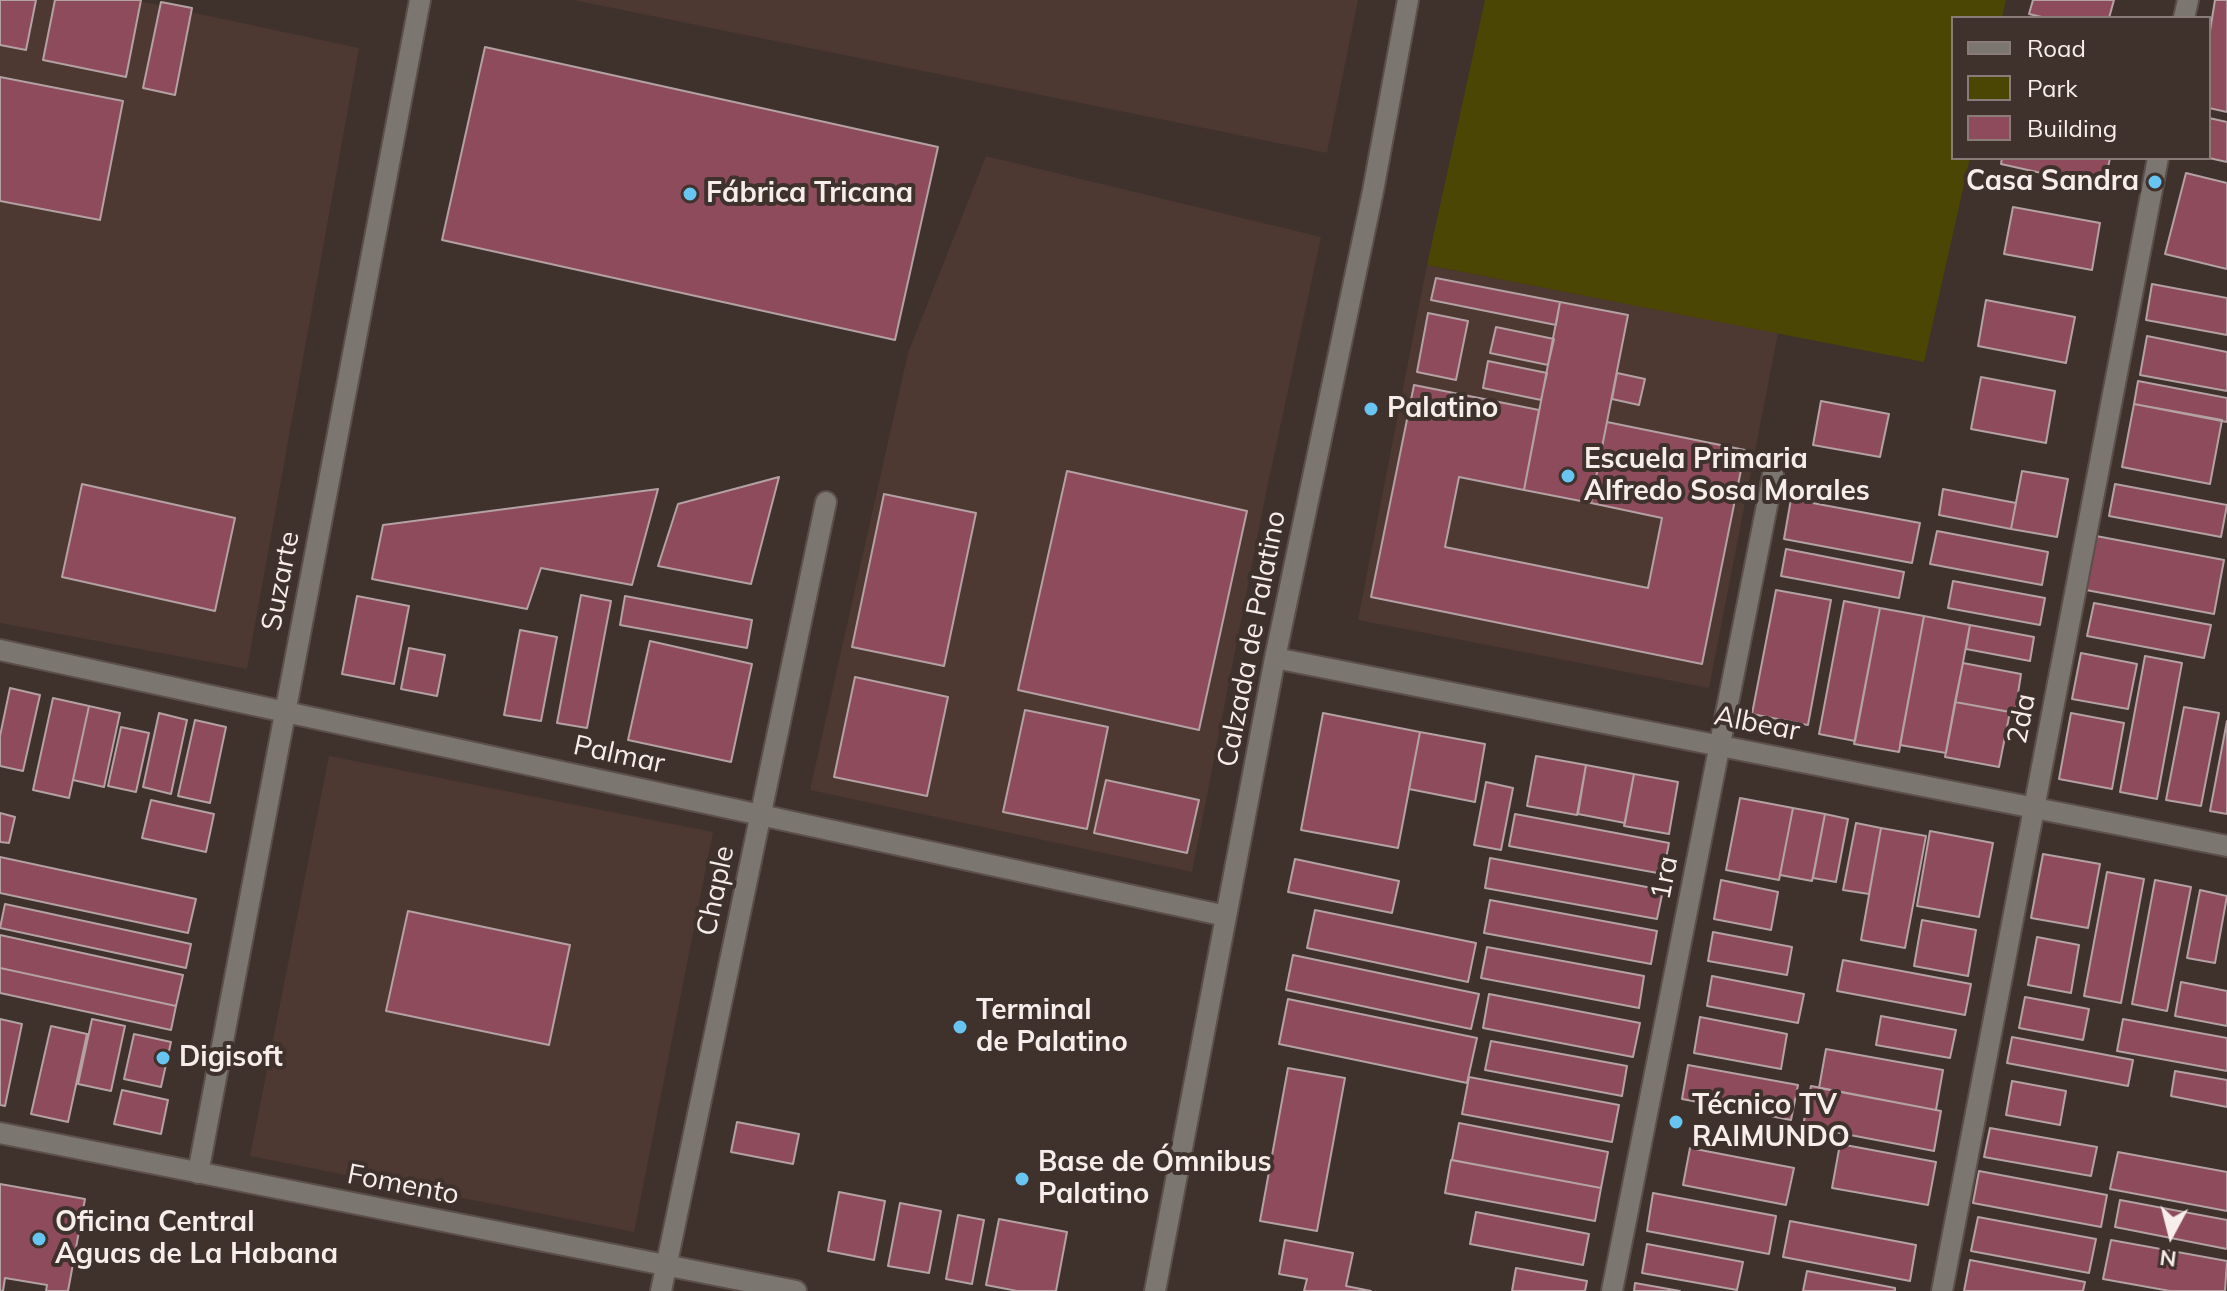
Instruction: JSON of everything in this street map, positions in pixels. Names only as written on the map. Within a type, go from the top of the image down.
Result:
[{"type":"street","name":"Suzarte","points":[[198,1173],[420,0]]},
{"type":"street","name":"Calzada de Palatino","points":[[1155,1291],[1275,658],[1367,221],[1408,0]]},
{"type":"street","name":"2da","points":[[1942,1291],[2158,160]]},
{"type":"street","name":"1ra","points":[[1612,1291],[1773,475]]},
{"type":"street","name":"Chaple","points":[[661,1291],[826,502]]},
{"type":"street","name":"Palmar","points":[[0,650],[1226,916]]},
{"type":"street","name":"Albear","points":[[1275,658],[2227,846]]},
{"type":"street","name":"Fomento","points":[[0,1133],[796,1291]]},
{"type":"shaded area","points":[[0,0],[134,0],[359,48],[247,669],[0,623]]},
{"type":"shaded area","points":[[573,0],[1358,0],[1327,153]]},
{"type":"shaded area","points":[[986,156],[1321,237],[1266,493],[1192,872],[810,790],[908,353]]},
{"type":"shaded area","name":"Escuela Primaria Alfredo Sosa Morales","points":[[1427,265],[1778,333],[1709,688],[1358,620]]},
{"type":"shaded area","points":[[329,756],[713,832],[634,1232],[250,1156]]},
{"type":"green space","points":[[1485,0],[2006,0],[2002,16],[1951,16],[1951,160],[1970,160],[1924,362],[1427,265]]},
{"type":"building","points":[[0,0],[36,0],[26,50],[0,45]]},
{"type":"building","points":[[55,0],[141,0],[126,77],[43,60]]},
{"type":"building","points":[[2033,0],[2114,0],[2110,16],[2029,14]]},
{"type":"building","points":[[2215,0],[2227,0],[2227,112],[2211,108],[2211,25]]},
{"type":"building","points":[[161,2],[192,8],[175,95],[143,88]]},
{"type":"building","name":"Fábrica Tricana","points":[[485,47],[938,147],[895,340],[442,240]]},
{"type":"building","points":[[0,77],[123,101],[100,220],[0,201]]},
{"type":"building","points":[[2211,118],[2227,122],[2227,162],[2211,158]]},
{"type":"building","points":[[2002,160],[2110,160],[2104,187],[2001,164]]},
{"type":"building","points":[[2186,173],[2227,183],[2227,269],[2165,254]]},
{"type":"building","points":[[2013,207],[2100,223],[2092,270],[2004,254]]},
{"type":"building","points":[[1436,278],[1560,302],[1556,325],[1431,300]]},
{"type":"building","points":[[2152,284],[2227,298],[2227,335],[2146,320]]},
{"type":"building","points":[[1986,300],[2075,317],[2066,363],[1978,346]]},
{"type":"building","points":[[1560,302],[1628,315],[1591,503],[1524,490]]},
{"type":"building","points":[[1428,313],[1468,321],[1456,380],[1417,372]]},
{"type":"building","points":[[1496,327],[1554,339],[1548,365],[1490,353]]},
{"type":"building","points":[[2147,336],[2227,352],[2227,391],[2140,375]]},
{"type":"building","points":[[1488,361],[1547,373],[1541,400],[1483,388]]},
{"type":"building","points":[[1617,373],[1645,379],[1639,405],[1612,399]]},
{"type":"building","points":[[1981,377],[2055,391],[2046,443],[1971,429]]},
{"type":"building","points":[[2138,381],[2227,398],[2227,422],[2134,404]]},
{"type":"building","points":[[1414,385],[1539,410],[1524,490],[1459,477],[1445,547],[1648,588],[1662,518],[1591,503],[1607,422],[1745,450],[1702,664],[1371,597]]},
{"type":"building","points":[[1821,401],[1889,414],[1880,457],[1813,445]]},
{"type":"building","points":[[2134,404],[2222,420],[2210,484],[2122,467]]},
{"type":"building","points":[[1067,471],[1247,511],[1199,730],[1018,690]]},
{"type":"building","points":[[2022,471],[2068,479],[2057,537],[2011,529]]},
{"type":"building","points":[[779,477],[751,584],[658,566],[678,504]]},
{"type":"building","points":[[82,484],[235,518],[215,611],[62,577]]},
{"type":"building","points":[[2115,484],[2227,505],[2221,537],[2109,516]]},
{"type":"building","points":[[658,489],[632,585],[541,568],[527,609],[372,579],[383,525]]},
{"type":"building","points":[[1943,489],[2016,503],[2011,529],[1939,515]]},
{"type":"building","points":[[884,494],[976,513],[944,666],[852,647]]},
{"type":"building","points":[[1791,499],[1920,523],[1912,563],[1784,539]]},
{"type":"building","points":[[1937,531],[2048,552],[2042,585],[1930,564]]},
{"type":"building","points":[[2096,536],[2224,560],[2214,614],[2086,590]]},
{"type":"building","points":[[1786,549],[1904,572],[1899,598],[1781,576]]},
{"type":"building","points":[[1953,581],[2045,598],[2040,625],[1948,608]]},
{"type":"building","points":[[1776,590],[1831,600],[1808,725],[1752,714]]},
{"type":"building","points":[[581,595],[611,601],[587,728],[557,723]]},
{"type":"building","points":[[357,596],[409,606],[394,684],[342,674]]},
{"type":"building","points":[[625,596],[752,620],[747,648],[620,625]]},
{"type":"building","points":[[1844,601],[1880,608],[1855,741],[1819,734]]},
{"type":"building","points":[[2094,603],[2211,625],[2204,658],[2087,636]]},
{"type":"building","points":[[1880,608],[1924,616],[1899,752],[1854,744]]},
{"type":"building","points":[[1924,616],[1970,625],[1946,753],[1900,745]]},
{"type":"building","points":[[1970,625],[2034,637],[2030,661],[1966,649]]},
{"type":"building","points":[[520,630],[557,637],[541,721],[504,715]]},
{"type":"building","points":[[650,641],[752,664],[731,762],[628,740]]},
{"type":"building","points":[[409,648],[445,655],[437,696],[401,689]]},
{"type":"building","points":[[2081,653],[2137,664],[2128,709],[2072,699]]},
{"type":"building","points":[[2145,656],[2182,663],[2157,799],[2120,792]]},
{"type":"building","points":[[1963,663],[2021,674],[2015,713],[1955,702]]},
{"type":"building","points":[[855,677],[948,697],[927,796],[834,777]]},
{"type":"building","points":[[10,688],[40,695],[23,771],[0,766],[0,736]]},
{"type":"building","points":[[53,698],[89,706],[69,798],[33,790]]},
{"type":"building","points":[[1955,702],[2010,712],[1999,767],[1945,757]]},
{"type":"building","points":[[89,706],[120,713],[104,787],[73,780]]},
{"type":"building","points":[[2184,707],[2219,713],[2201,806],[2166,800]]},
{"type":"building","points":[[1025,710],[1108,727],[1087,829],[1003,812]]},
{"type":"building","points":[[159,713],[187,720],[171,794],[143,787]]},
{"type":"building","points":[[1323,713],[1420,732],[1398,848],[1301,830]]},
{"type":"building","points":[[2071,713],[2124,723],[2112,789],[2059,779]]},
{"type":"building","points":[[195,720],[226,727],[210,803],[178,796]]},
{"type":"building","points":[[2227,721],[2227,814],[2210,811]]},
{"type":"building","points":[[121,727],[149,733],[136,792],[108,786]]},
{"type":"building","points":[[1420,732],[1485,744],[1475,802],[1409,789]]},
{"type":"building","points":[[1536,756],[1586,765],[1577,815],[1527,806]]},
{"type":"building","points":[[1586,765],[1634,774],[1625,823],[1578,814]]},
{"type":"building","points":[[1634,774],[1678,782],[1669,834],[1624,826]]},
{"type":"building","points":[[1106,780],[1199,800],[1187,853],[1094,833]]},
{"type":"building","points":[[1486,782],[1513,788],[1501,850],[1474,845]]},
{"type":"building","points":[[1740,798],[1793,808],[1779,880],[1726,870]]},
{"type":"building","points":[[151,800],[214,814],[206,852],[142,838]]},
{"type":"building","points":[[1793,808],[1825,814],[1812,881],[1780,875]]},
{"type":"building","points":[[0,813],[15,817],[9,843],[0,842]]},
{"type":"building","points":[[1515,814],[1669,843],[1663,874],[1509,846]]},
{"type":"building","points":[[1825,814],[1848,819],[1836,882],[1813,878]]},
{"type":"building","points":[[1856,823],[1881,828],[1869,894],[1843,890]]},
{"type":"building","points":[[1881,828],[1926,836],[1905,948],[1861,940]]},
{"type":"building","points":[[1930,831],[1993,843],[1979,917],[1917,906]]},
{"type":"building","points":[[2043,854],[2100,864],[2088,928],[2031,918]]},
{"type":"building","points":[[0,857],[196,899],[188,933],[0,893]]},
{"type":"building","points":[[1490,858],[1663,890],[1657,919],[1485,888]]},
{"type":"building","points":[[1295,859],[1399,881],[1392,913],[1288,892]]},
{"type":"building","points":[[2107,872],[2144,879],[2121,1003],[2084,996]]},
{"type":"building","points":[[1721,880],[1778,892],[1771,930],[1714,919]]},
{"type":"building","points":[[2155,880],[2191,887],[2167,1011],[2132,1004]]},
{"type":"building","points":[[2200,890],[2227,896],[2215,963],[2187,958]]},
{"type":"building","points":[[1490,900],[1657,931],[1651,964],[1484,933]]},
{"type":"building","points":[[5,904],[191,944],[186,968],[0,928]]},
{"type":"building","points":[[1315,910],[1476,943],[1468,982],[1307,948]]},
{"type":"building","points":[[408,911],[570,945],[549,1045],[386,1011]]},
{"type":"building","points":[[1922,920],[1976,930],[1968,976],[1914,966]]},
{"type":"building","points":[[1713,932],[1792,947],[1787,975],[1708,961]]},
{"type":"building","points":[[0,935],[183,975],[176,1006],[0,968]]},
{"type":"building","points":[[2037,937],[2079,945],[2071,993],[2028,985]]},
{"type":"building","points":[[1487,947],[1644,976],[1639,1008],[1481,978]]},
{"type":"building","points":[[1293,955],[1479,994],[1471,1029],[1286,990]]},
{"type":"building","points":[[1843,960],[1971,984],[1965,1015],[1837,991]]},
{"type":"building","points":[[0,968],[176,1006],[171,1030],[0,993]]},
{"type":"building","points":[[1712,976],[1804,994],[1798,1023],[1707,1006]]},
{"type":"building","points":[[2181,982],[2227,991],[2227,1026],[2175,1016]]},
{"type":"building","points":[[1489,994],[1640,1023],[1633,1057],[1483,1028]]},
{"type":"building","points":[[2025,997],[2089,1009],[2083,1040],[2019,1028]]},
{"type":"building","points":[[1288,999],[1477,1038],[1467,1083],[1279,1044]]},
{"type":"building","points":[[1881,1016],[1956,1030],[1950,1058],[1876,1045]]},
{"type":"building","points":[[1700,1017],[1787,1034],[1781,1069],[1694,1053]]},
{"type":"building","points":[[0,1019],[22,1024],[5,1106],[0,1105]]},
{"type":"building","points":[[92,1019],[125,1026],[111,1091],[78,1084]]},
{"type":"building","points":[[2123,1019],[2227,1038],[2227,1071],[2117,1051]]},
{"type":"building","points":[[51,1026],[87,1034],[68,1122],[31,1114]]},
{"type":"building","points":[[134,1034],[171,1042],[161,1087],[124,1079]]},
{"type":"building","points":[[2012,1037],[2133,1060],[2128,1086],[2007,1063]]},
{"type":"building","points":[[1491,1041],[1627,1066],[1622,1096],[1485,1070]]},
{"type":"building","points":[[1826,1049],[1943,1070],[1936,1110],[1819,1088]]},
{"type":"building","points":[[1688,1065],[1798,1085],[1791,1120],[1682,1099]]},
{"type":"building","points":[[1288,1068],[1345,1078],[1317,1231],[1260,1221]]},
{"type":"building","points":[[2175,1071],[2227,1080],[2227,1107],[2171,1096]]},
{"type":"building","points":[[1469,1077],[1619,1105],[1612,1142],[1462,1114]]},
{"type":"building","points":[[2012,1081],[2066,1091],[2060,1125],[2006,1115]]},
{"type":"building","points":[[1811,1086],[1941,1111],[1934,1151],[1803,1126]]},
{"type":"building","points":[[122,1090],[168,1100],[161,1134],[114,1124]]},
{"type":"building","points":[[737,1122],[799,1134],[793,1164],[731,1152]]},
{"type":"building","points":[[1459,1123],[1608,1152],[1601,1188],[1452,1160]]},
{"type":"building","points":[[1990,1128],[2097,1147],[2091,1176],[1984,1157]]},
{"type":"building","points":[[1840,1144],[1936,1162],[1928,1205],[1832,1188]]},
{"type":"building","points":[[1690,1148],[1794,1168],[1786,1205],[1683,1185]]},
{"type":"building","points":[[2118,1152],[2227,1172],[2227,1211],[2110,1189]]},
{"type":"building","points":[[1451,1160],[1601,1188],[1595,1221],[1445,1193]]},
{"type":"building","points":[[1979,1171],[2107,1195],[2101,1227],[1973,1203]]},
{"type":"building","name":"Oficina Central Aguas de La Habana","points":[[0,1184],[85,1199],[68,1291],[46,1291],[47,1285],[5,1278],[3,1291],[0,1291]]},
{"type":"building","points":[[839,1192],[885,1201],[874,1260],[828,1251]]},
{"type":"building","points":[[1653,1193],[1776,1216],[1769,1254],[1647,1231]]},
{"type":"building","points":[[2120,1200],[2227,1220],[2227,1249],[2115,1227]]},
{"type":"building","points":[[900,1203],[941,1211],[929,1273],[888,1266]]},
{"type":"building","points":[[1476,1212],[1589,1234],[1583,1265],[1470,1244]]},
{"type":"building","points":[[958,1215],[984,1220],[972,1284],[946,1279]]},
{"type":"building","points":[[1978,1217],[2096,1239],[2089,1273],[1971,1251]]},
{"type":"building","points":[[999,1219],[1067,1232],[1056,1291],[1017,1291],[986,1285]]},
{"type":"building","points":[[1790,1221],[1916,1245],[1910,1281],[1783,1257]]},
{"type":"building","points":[[1285,1240],[1353,1253],[1346,1286],[1371,1291],[1304,1291],[1307,1279],[1279,1274]]},
{"type":"building","points":[[2111,1240],[2227,1261],[2225,1291],[2170,1291],[2103,1279]]},
{"type":"building","points":[[1647,1244],[1743,1262],[1737,1290],[1642,1273]]},
{"type":"building","points":[[1970,1260],[2085,1282],[2083,1291],[1964,1291]]},
{"type":"building","points":[[1516,1268],[1587,1281],[1585,1291],[1512,1291]]},
{"type":"building","points":[[1807,1271],[1895,1288],[1895,1291],[1803,1291]]},
{"type":"building","points":[[1635,1283],[1680,1291],[1634,1291]]},
{"type":"place","name":"Casa Sandra","points":[[2155,182]]},
{"type":"place","name":"Fábrica Tricana","points":[[690,194]]},
{"type":"place","name":"Palatino","points":[[1371,409]]},
{"type":"place","name":"Escuela Primaria Alfredo Sosa Morales","points":[[1568,476]]},
{"type":"place","name":"Terminal de Palatino","points":[[960,1027]]},
{"type":"place","name":"Digisoft","points":[[163,1058]]},
{"type":"place","name":"Técnico TV RAIMUNDO","points":[[1676,1122]]},
{"type":"place","name":"Base de Ómnibus Palatino","points":[[1022,1179]]},
{"type":"place","name":"Oficina Central Aguas de La Habana","points":[[39,1239]]}]
